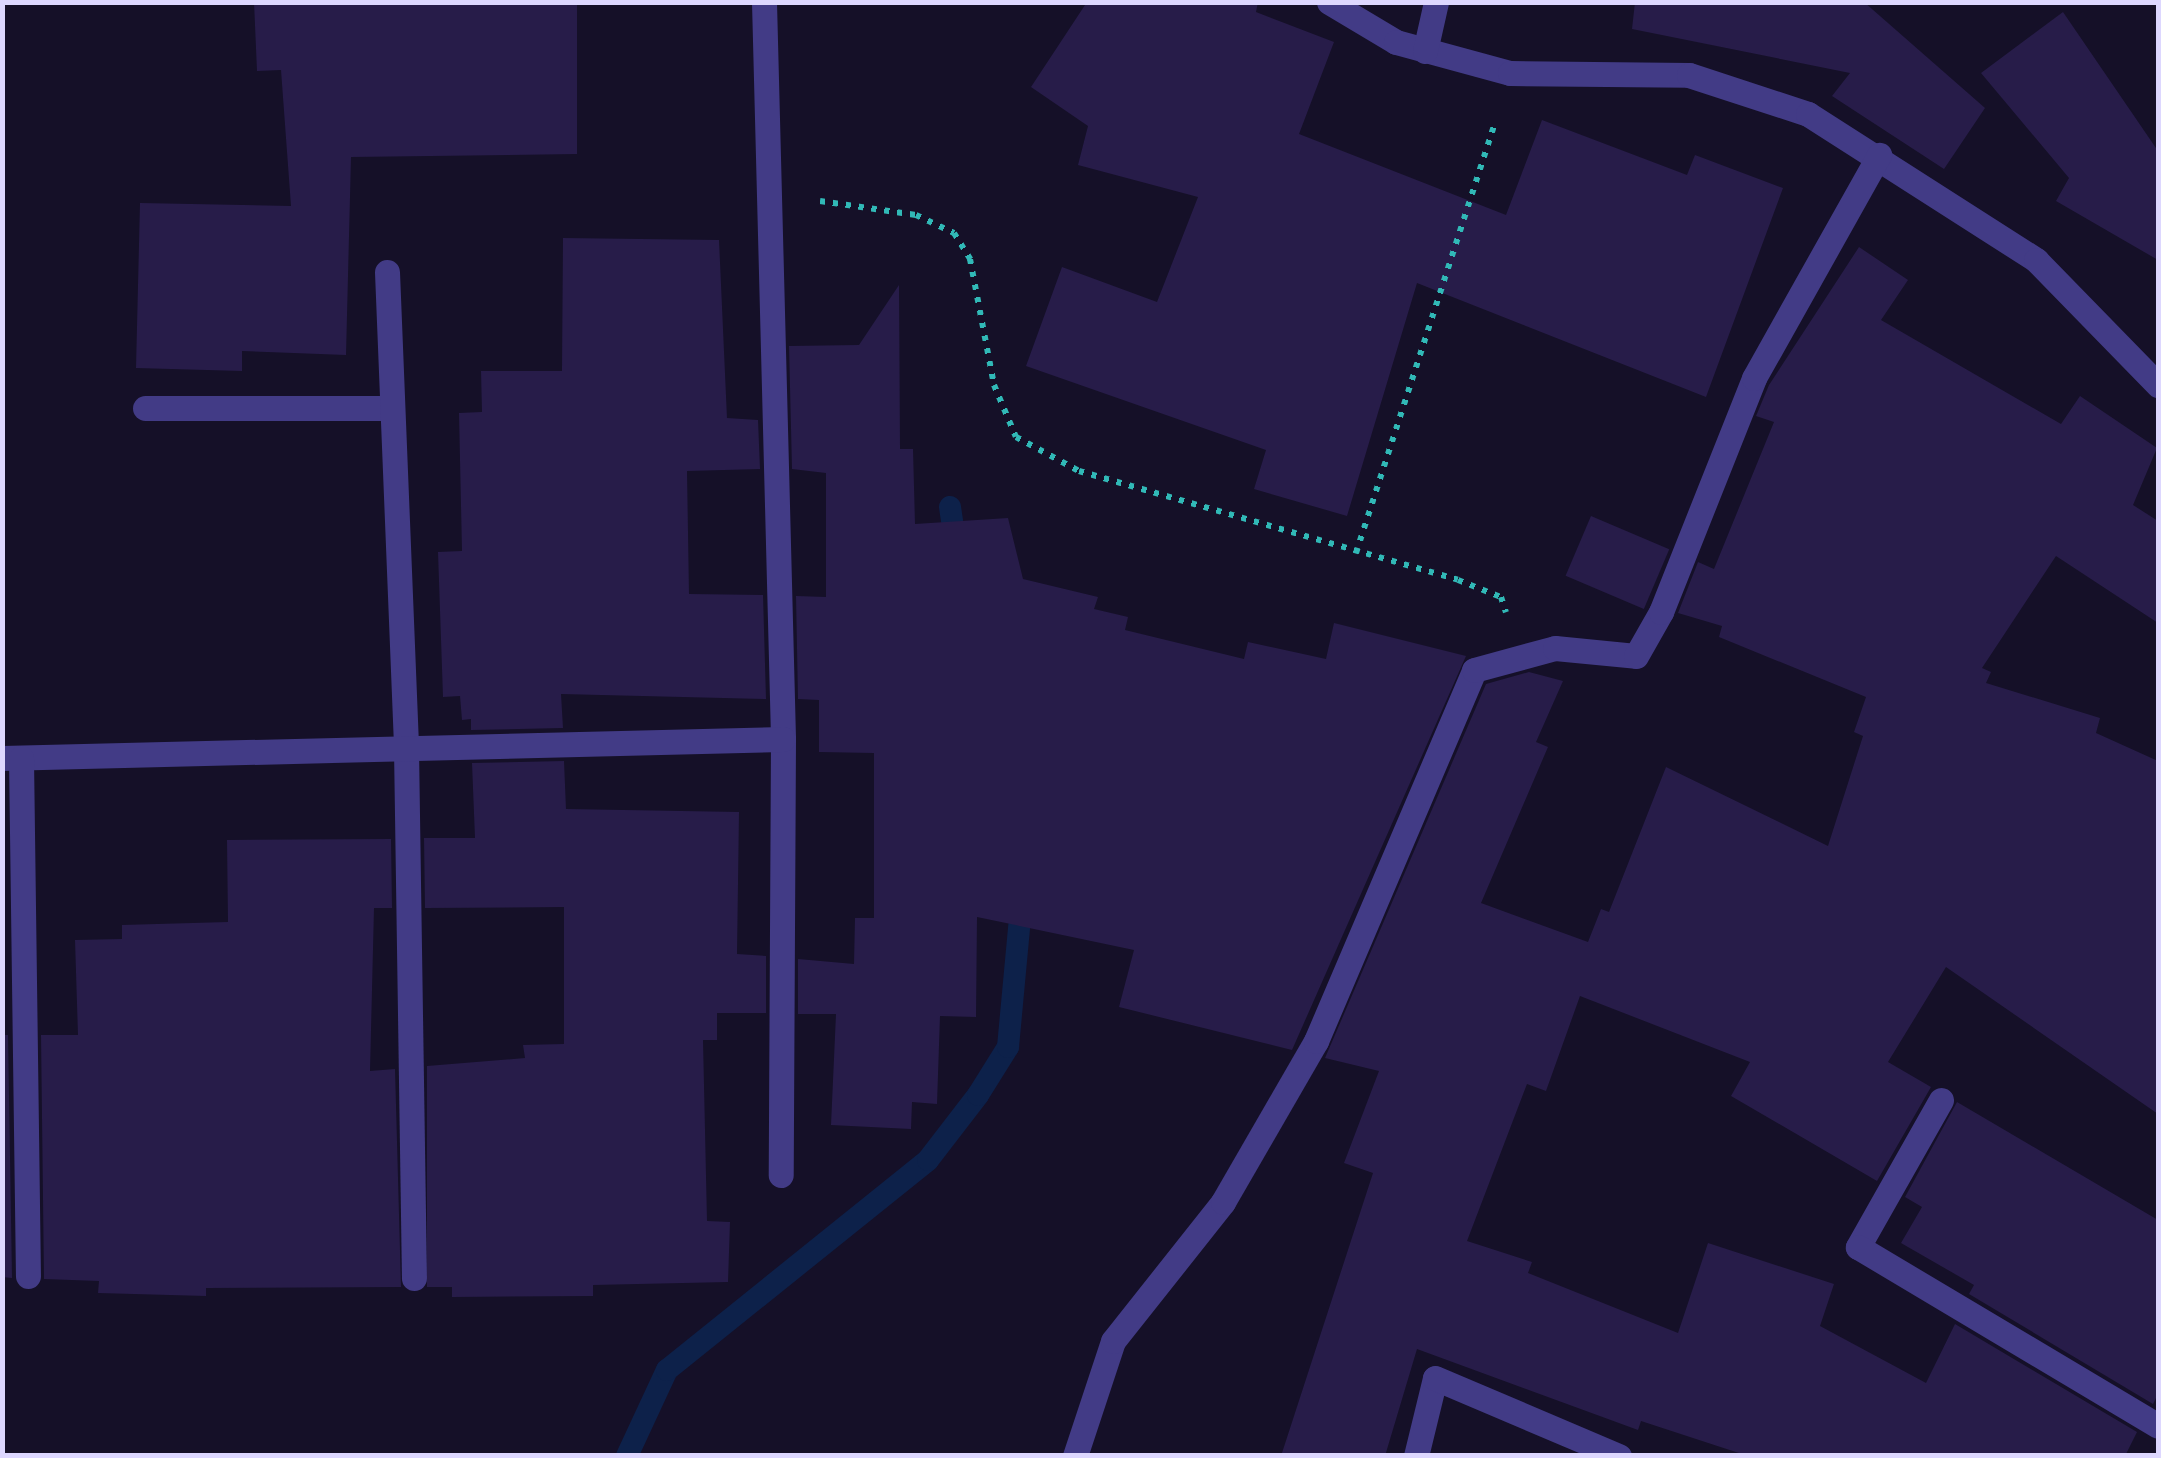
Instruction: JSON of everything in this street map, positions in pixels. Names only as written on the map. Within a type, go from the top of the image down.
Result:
[{"type":"street","points":[[764,2],[783,739],[781,1176]]},
{"type":"street","points":[[1330,2],[1396,42],[1510,74],[1689,75],[1808,114],[1879,155],[2036,260],[2158,385]]},
{"type":"street","points":[[1424,51],[1436,2]]},
{"type":"street","points":[[1076,1456],[1113,1341],[1223,1202],[1316,1041],[1474,670],[1555,648],[1636,656],[1661,612],[1754,378],[1879,155]]},
{"type":"street","points":[[387,272],[406,748],[414,1278]]},
{"type":"street","points":[[145,408],[392,408]]},
{"type":"street","points":[[28,1276],[12,758],[783,739]]},
{"type":"street","points":[[1941,1100],[1858,1247],[2158,1426]]},
{"type":"street","points":[[1416,1456],[1435,1378],[1619,1456]]},
{"type":"path","points":[[1356,554],[1510,74]]},
{"type":"path","points":[[769,193],[916,215],[954,233],[970,259],[994,385],[1016,437],[1078,471],[1501,596],[1522,657]]},
{"type":"building","points":[[254,2],[577,2],[577,154],[351,157],[346,355],[242,351],[242,371],[136,368],[140,203],[291,206],[281,70],[257,71]]},
{"type":"building","points":[[1087,2],[1258,2],[1256,12],[1334,42],[1299,134],[1506,215],[1542,120],[1687,175],[1695,155],[1783,188],[1706,397],[1417,283],[1347,516],[1254,489],[1266,450],[1026,366],[1062,267],[1157,302],[1198,197],[1078,165],[1088,126],[1031,87]]},
{"type":"building","points":[[1635,2],[1864,2],[1985,108],[1944,169],[1832,96],[1850,73],[1632,29]]},
{"type":"building","points":[[2063,12],[2158,151],[2158,260],[2056,201],[2069,178],[1981,73]]},
{"type":"building","points":[[563,238],[719,240],[727,418],[758,420],[760,469],[687,471],[689,594],[763,595],[766,699],[561,694],[563,728],[471,730],[471,719],[462,720],[460,696],[443,697],[438,552],[462,551],[459,413],[482,412],[481,371],[562,371]]},
{"type":"building","points":[[1859,247],[1908,280],[1881,320],[2061,424],[2080,396],[2157,448],[2133,505],[2158,521],[2158,623],[2056,556],[1982,668],[1991,672],[1986,683],[2100,718],[2096,733],[2158,761],[2158,1114],[1946,967],[1888,1062],[1931,1087],[1877,1181],[1731,1096],[1750,1062],[1580,996],[1546,1091],[1527,1084],[1467,1241],[1532,1262],[1528,1273],[1678,1333],[1708,1243],[1834,1284],[1820,1326],[1926,1383],[1955,1324],[2137,1432],[2125,1456],[1748,1456],[1641,1421],[1638,1430],[1417,1349],[1385,1456],[1281,1456],[1373,1173],[1344,1163],[1379,1071],[1325,1058],[1486,684],[1529,672],[1563,681],[1536,742],[1548,747],[1481,903],[1588,942],[1601,909],[1609,912],[1666,767],[1828,846],[1863,736],[1854,732],[1866,697],[1719,637],[1722,626],[1678,613],[1698,562],[1714,569],[1774,422],[1756,416],[1769,385]]},
{"type":"building","points":[[899,285],[900,449],[913,449],[915,524],[1008,518],[1023,579],[1098,597],[1094,609],[1128,617],[1125,630],[1244,659],[1248,642],[1326,659],[1334,623],[1466,656],[1292,1050],[1119,1007],[1134,950],[977,917],[976,1017],[940,1016],[937,1104],[912,1102],[911,1129],[831,1125],[836,1014],[798,1014],[798,959],[854,964],[855,918],[874,918],[874,753],[819,752],[819,700],[798,699],[796,596],[826,597],[826,473],[792,469],[789,346],[859,345]]},
{"type":"building","points":[[1591,516],[1669,549],[1644,609],[1566,576]]},
{"type":"building","points":[[564,761],[566,809],[739,812],[737,954],[766,956],[766,1013],[717,1013],[717,1040],[703,1040],[707,1221],[730,1222],[728,1282],[593,1285],[593,1296],[452,1297],[452,1287],[427,1287],[427,1066],[525,1058],[523,1045],[564,1044],[564,907],[425,908],[424,838],[475,838],[472,763]]},
{"type":"building","points":[[391,839],[392,908],[374,908],[370,1071],[395,1069],[401,1287],[206,1288],[206,1296],[98,1293],[99,1281],[44,1279],[41,1035],[78,1035],[75,940],[122,939],[122,925],[228,922],[227,840]]},
{"type":"building","points":[[2,1035],[8,1035],[12,1278],[2,1277]]},
{"type":"building","points":[[1957,1102],[2158,1220],[2158,1394],[2153,1404],[1969,1294],[1974,1285],[1901,1243],[1922,1207],[1905,1197]]},
{"type":"waterway","points":[[950,507],[956,548]]},
{"type":"waterway","points":[[627,1456],[667,1370],[928,1160],[978,1095],[1008,1047],[1022,896]]}]
